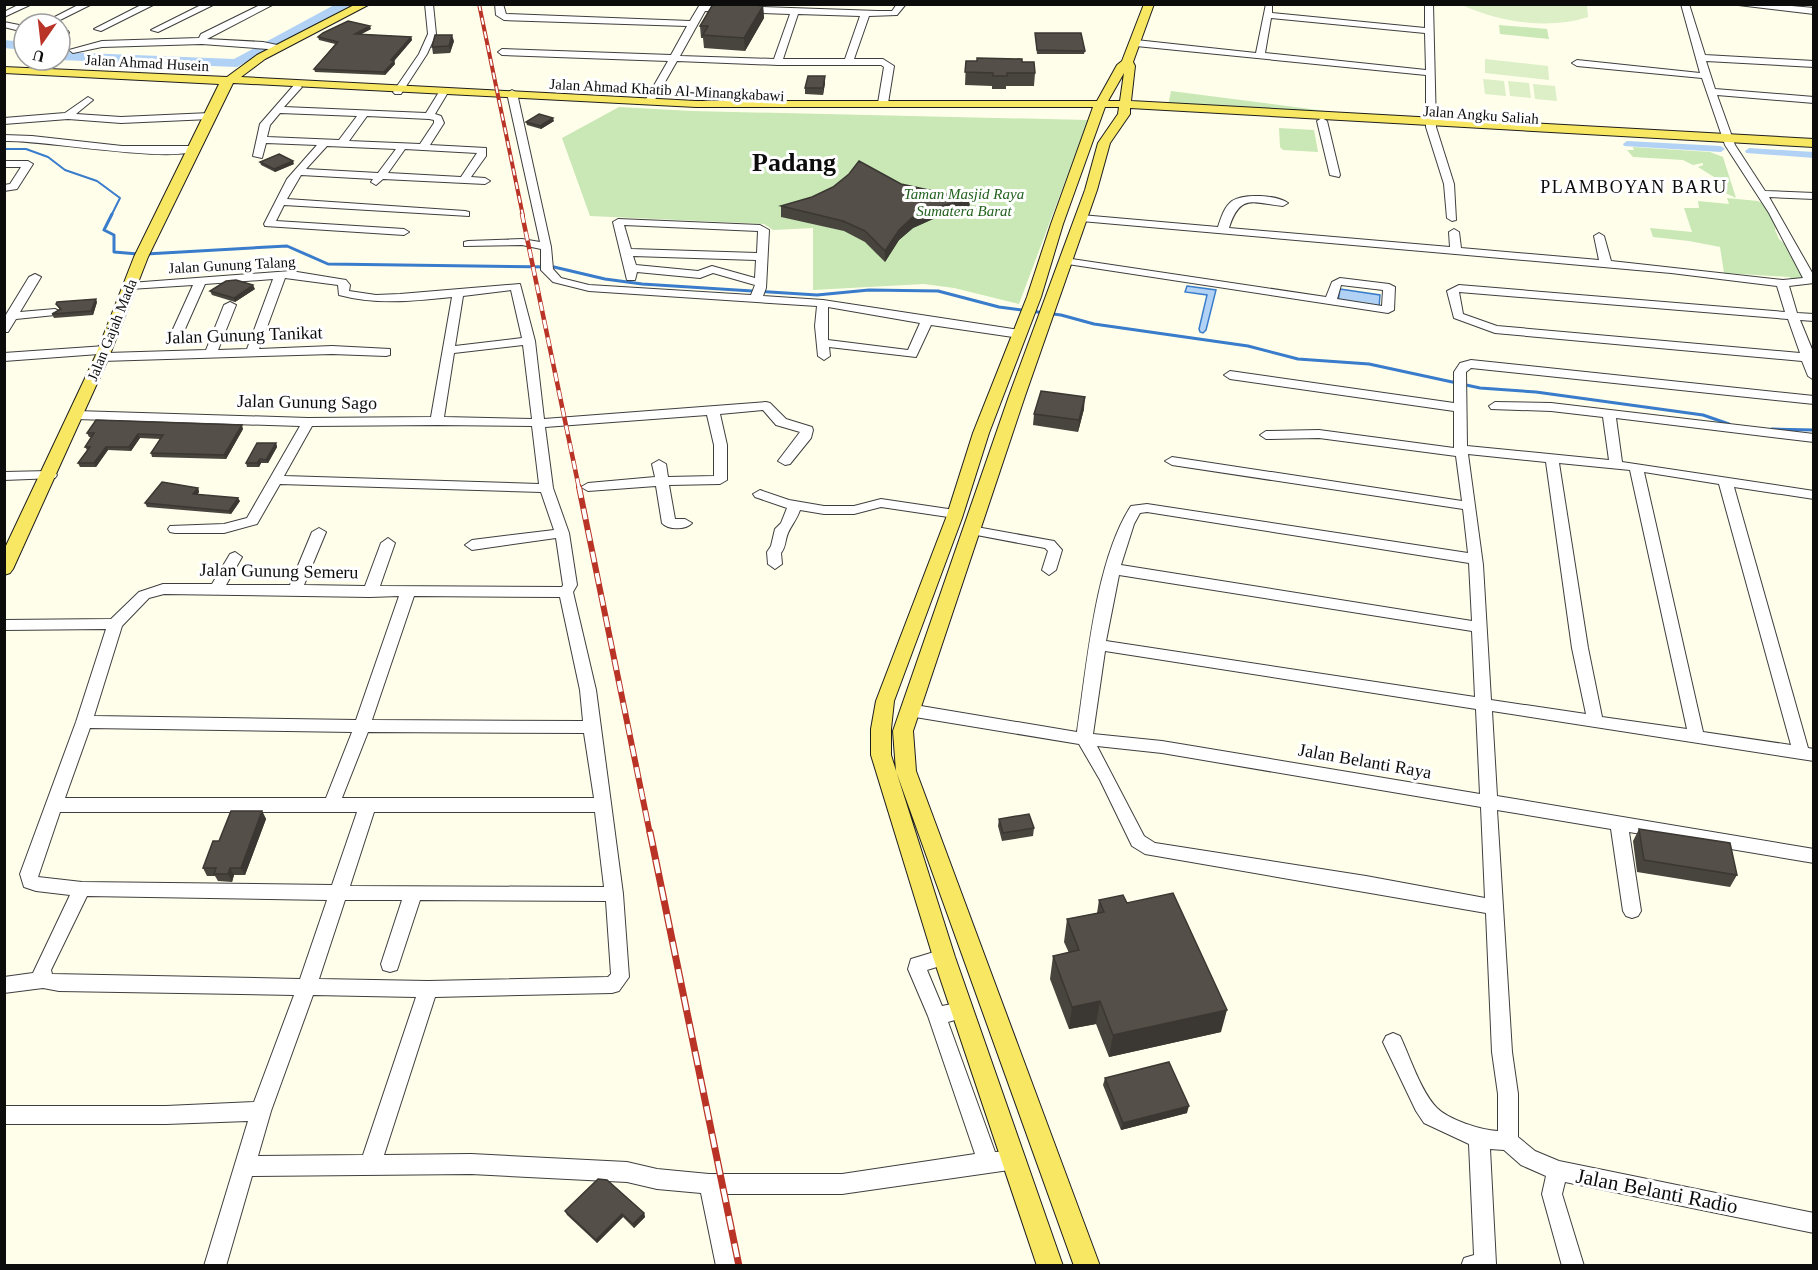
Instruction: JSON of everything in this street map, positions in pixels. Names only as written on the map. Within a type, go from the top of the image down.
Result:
[{"type":"main road","points":[[228,84],[262,62],[365,4]]},
{"type":"main road","points":[[1088,1266],[906,771],[903,731],[984,492],[1034,319],[1057,224],[1095,124],[1098,109],[1122,64],[1127,63],[1149,4]]},
{"type":"main road","points":[[228,84],[261,57],[353,11]]},
{"type":"main road","points":[[1050,1266],[1016,1161],[944,957],[881,754],[881,729],[885,701],[955,514],[981,433],[1034,319],[1065,261],[1104,143],[1124,109],[1130,66],[1127,63]]},
{"type":"main road","name":"Jalan Ahmad Husein","points":[[4,70],[228,84]]},
{"type":"main road","name":"Jalan Ahmad Khatib Al-Minangkabawi","points":[[228,84],[297,87],[324,85]]},
{"type":"main road","name":"Jalan Ahmad Khatib Al-Minangkabawi","points":[[228,84],[324,85],[697,109],[883,103],[1098,109]]},
{"type":"main road","name":"Jalan Gajah Mada","points":[[4,569],[50,475],[103,354],[143,254],[228,84]]},
{"type":"main road","name":"Jalan Ahmad Khatib Al-Minangkabawi","points":[[400,90],[442,94],[759,107],[1098,109]]},
{"type":"main road","points":[[1098,109],[1147,110]]},
{"type":"main road","name":"Jalan Angku Saliah","points":[[1147,110],[1431,124],[1814,148]]},
{"type":"main road","name":"Jalan Angku Saliah","points":[[1147,110],[1322,121],[1431,124]]},
{"type":"main road","name":"Jalan Angku Saliah","points":[[1729,141],[1814,143]]},
{"type":"main road","points":[[963,490],[984,492]]},
{"type":"street","points":[[4,15],[28,4]]},
{"type":"street","points":[[71,12],[88,4]]},
{"type":"street","points":[[98,29],[151,4]]},
{"type":"street","points":[[155,30],[211,4]]},
{"type":"street","points":[[202,41],[204,36],[270,4]]},
{"type":"street","points":[[400,90],[432,34],[429,4]]},
{"type":"street","points":[[499,4],[500,16],[525,13],[693,24]]},
{"type":"street","points":[[650,101],[703,6],[865,14],[894,13],[902,4]]},
{"type":"street","points":[[1260,56],[1269,4]]},
{"type":"street","points":[[1429,4],[1431,124],[1449,184],[1452,218]]},
{"type":"street","points":[[1081,218],[1783,283],[1812,280],[1729,141],[1706,76],[1685,4]]},
{"type":"street","points":[[1734,4],[1814,11]]},
{"type":"street","points":[[778,62],[795,10]]},
{"type":"street","points":[[848,63],[865,14]]},
{"type":"street","points":[[1268,15],[1431,31]]},
{"type":"street","points":[[73,50],[102,44],[202,41],[277,48]]},
{"type":"street","points":[[1136,43],[1430,73]]},
{"type":"street","points":[[502,52],[888,64],[883,103]]},
{"type":"street","points":[[1701,58],[1814,64]]},
{"type":"street","points":[[1577,63],[1706,76]]},
{"type":"street","points":[[258,156],[265,124],[297,87]]},
{"type":"street","points":[[1712,92],[1814,100]]},
{"type":"street","points":[[429,117],[442,94]]},
{"type":"street","points":[[513,96],[546,247],[546,266],[557,280],[571,285],[628,281],[700,275],[712,269],[731,273],[759,291]]},
{"type":"street","points":[[68,116],[88,100]]},
{"type":"street","points":[[276,110],[438,118],[439,123],[424,146]]},
{"type":"street","points":[[342,143],[364,114]]},
{"type":"street","points":[[4,121],[68,116],[161,119],[210,116]]},
{"type":"street","points":[[1322,121],[1335,175]]},
{"type":"street","points":[[4,138],[27,136],[72,144],[145,151],[194,149]]},
{"type":"street","points":[[263,140],[482,150],[481,156],[464,180]]},
{"type":"street","points":[[325,142],[298,172],[279,202],[269,224],[404,232]]},
{"type":"street","points":[[377,180],[403,146]]},
{"type":"street","points":[[4,164],[28,164],[13,187],[4,188]]},
{"type":"street","points":[[298,172],[377,180],[485,182]]},
{"type":"street","points":[[1762,194],[1814,196]]},
{"type":"street","points":[[1222,232],[1231,207],[1235,203],[1247,201],[1283,203]]},
{"type":"street","points":[[279,202],[465,214]]},
{"type":"street","points":[[311,227],[330,206]]},
{"type":"street","points":[[358,229],[376,208]]},
{"type":"street","points":[[628,281],[626,252],[618,222],[760,228],[764,230],[759,291]]},
{"type":"street","points":[[1454,232],[1456,252]]},
{"type":"street","points":[[1599,236],[1606,265]]},
{"type":"street","points":[[468,244],[522,242],[546,247]]},
{"type":"street","points":[[626,252],[762,257]]},
{"type":"street","points":[[1065,261],[1388,310],[1389,287],[1340,282],[1336,284],[1330,301]]},
{"type":"street","points":[[252,352],[280,275]]},
{"type":"street","name":"Jalan Gunung Talang","points":[[130,286],[298,275],[335,280],[344,285],[343,292],[357,296],[406,297],[458,293]]},
{"type":"street","points":[[4,329],[35,277]]},
{"type":"street","points":[[628,281],[759,291],[927,321],[958,331],[1034,319]]},
{"type":"street","points":[[175,338],[200,282]]},
{"type":"street","points":[[1783,283],[1793,316],[1811,358],[1814,376]]},
{"type":"street","points":[[4,985],[43,980],[59,983],[428,989],[612,985],[620,977],[614,894],[588,690],[566,592],[570,585],[562,533],[546,488],[529,340],[516,286],[458,293],[437,421]]},
{"type":"street","points":[[1811,358],[1496,329],[1458,316],[1453,291],[1459,288],[1814,318]]},
{"type":"street","points":[[823,303],[821,326],[824,349],[912,354],[927,321]]},
{"type":"street","points":[[211,353],[230,305]]},
{"type":"street","points":[[13,316],[55,312]]},
{"type":"street","points":[[450,350],[529,340]]},
{"type":"street","name":"Jalan Gunung Tanikat","points":[[4,357],[332,350],[386,352]]},
{"type":"street","points":[[1393,1042],[1423,1105],[1431,1116],[1479,1139],[1508,1141],[1508,1094],[1502,1052],[1475,560],[1470,506],[1461,451],[1459,381],[1464,366],[1472,364],[1814,400]]},
{"type":"street","points":[[1230,375],[1460,408]]},
{"type":"street","name":"Jalan Gunung Sago","points":[[76,416],[308,422],[572,422],[766,406],[781,422],[806,429],[806,435],[785,461]]},
{"type":"street","points":[[1495,406],[1551,406],[1814,438]]},
{"type":"street","points":[[588,487],[661,481],[720,480],[722,453],[719,426],[712,410]]},
{"type":"street","points":[[1609,413],[1616,465]]},
{"type":"street","points":[[175,529],[240,527],[252,522],[308,422]]},
{"type":"street","points":[[1266,435],[1319,434],[1461,451],[1636,467],[1814,495]]},
{"type":"street","points":[[1552,459],[1580,648],[1595,720]]},
{"type":"street","points":[[1172,461],[1470,506]]},
{"type":"street","points":[[659,464],[669,523],[685,523]]},
{"type":"street","points":[[1636,467],[1696,736]]},
{"type":"street","points":[[4,476],[50,475]]},
{"type":"street","points":[[277,480],[546,488]]},
{"type":"street","points":[[1098,645],[1807,754],[1725,480]]},
{"type":"street","points":[[760,494],[795,505],[841,511],[881,503],[955,514]]},
{"type":"street","points":[[775,564],[774,552],[778,548],[782,529],[787,526],[795,505]]},
{"type":"street","points":[[1475,560],[1142,508],[1136,509],[1127,519],[1113,569],[1098,645],[1084,739],[1107,778],[1138,841],[1151,849],[1366,883],[1495,907]]},
{"type":"street","points":[[971,530],[1049,544],[1055,550],[1049,570]]},
{"type":"street","points":[[295,590],[319,532]]},
{"type":"street","points":[[472,545],[562,533]]},
{"type":"street","points":[[370,592],[388,543]]},
{"type":"street","points":[[216,590],[235,557]]},
{"type":"street","points":[[1113,569],[1479,627]]},
{"type":"street","name":"Jalan Gunung Semeru","points":[[115,624],[133,604],[149,592],[163,589],[566,592]]},
{"type":"street","points":[[332,804],[362,726],[408,592]]},
{"type":"street","points":[[4,625],[115,624],[56,805],[28,879],[36,885],[82,889],[268,893],[614,894]]},
{"type":"street","name":"Jalan Belanti Raya","points":[[909,710],[1084,739],[1162,747],[1814,856]]},
{"type":"street","points":[[84,722],[591,727]]},
{"type":"street","points":[[56,805],[603,805]]},
{"type":"street","points":[[215,1266],[261,1111],[306,988],[368,805]]},
{"type":"street","points":[[1619,824],[1632,911]]},
{"type":"street","points":[[43,980],[42,970],[82,889]]},
{"type":"street","points":[[390,964],[413,894]]},
{"type":"street","points":[[944,957],[918,965],[917,969],[937,1016],[988,1162]]},
{"type":"street","points":[[371,1163],[428,989]]},
{"type":"street","points":[[937,1016],[962,1011]]},
{"type":"street","points":[[4,1115],[166,1115],[261,1111]]},
{"type":"street","points":[[1479,1139],[1483,1265]]},
{"type":"street","name":"Jalan Belanti Radio","points":[[1508,1141],[1528,1158],[1558,1171],[1814,1223]]},
{"type":"street","points":[[245,1166],[371,1163],[479,1164],[627,1172],[657,1179],[709,1184],[842,1184],[988,1162],[1016,1161]]},
{"type":"street","points":[[1558,1171],[1552,1194],[1574,1266]]},
{"type":"street","points":[[709,1184],[727,1266]]},
{"type":"green space","points":[[1462,5],[1587,5],[1588,17],[1557,23],[1524,22],[1492,16]]},
{"type":"green space","points":[[1499,25],[1547,29],[1549,39],[1500,34]]},
{"type":"green space","points":[[1485,59],[1548,66],[1549,80],[1485,73]]},
{"type":"green space","points":[[1483,79],[1504,81],[1506,96],[1485,94]]},
{"type":"green space","points":[[1508,81],[1529,83],[1531,98],[1510,96]]},
{"type":"green space","points":[[1533,84],[1555,86],[1557,101],[1535,99]]},
{"type":"green space","points":[[1171,91],[1349,114],[1168,106]]},
{"type":"green space","name":"Taman Masjid Raya Sumatera Barat","points":[[619,107],[692,111],[1088,120],[1019,304],[954,288],[924,284],[813,290],[813,228],[773,230],[764,224],[590,216],[562,138]]},
{"type":"green space","points":[[1279,128],[1314,130],[1318,152],[1283,150],[1280,147]]},
{"type":"green space","points":[[1633,147],[1710,152],[1723,157],[1736,198],[1721,191],[1714,177],[1698,167],[1703,163],[1693,165],[1683,160],[1633,157],[1627,150],[1634,150]]},
{"type":"green space","points":[[1727,198],[1758,201],[1765,205],[1776,224],[1775,230],[1779,239],[1794,252],[1804,278],[1791,281],[1790,277],[1724,273],[1720,247],[1653,237],[1650,228],[1692,232],[1684,208],[1699,208],[1698,201],[1729,204]]},
{"type":"water","points":[[1187,286],[1216,290],[1206,330],[1203,333],[1199,329],[1207,295],[1185,292]]},
{"type":"water","points":[[1340,289],[1380,295],[1379,308],[1338,302]]},
{"type":"building","points":[[713,4],[763,6],[744,38],[703,35],[708,26],[700,26]]},
{"type":"building","points":[[348,21],[370,26],[355,34],[411,37],[384,72],[314,69],[338,42],[318,37]]},
{"type":"building","points":[[1035,33],[1081,33],[1085,51],[1037,50]]},
{"type":"building","points":[[435,35],[452,35],[449,46],[432,47]]},
{"type":"building","points":[[977,58],[1022,59],[1022,62],[1034,62],[1035,73],[1007,73],[1007,76],[993,76],[993,73],[965,72],[966,61],[977,61]]},
{"type":"building","points":[[808,76],[825,76],[823,88],[805,88]]},
{"type":"building","points":[[539,114],[553,118],[540,126],[526,122]]},
{"type":"building","points":[[279,154],[293,161],[274,169],[260,162]]},
{"type":"building","points":[[859,161],[901,184],[970,199],[933,208],[913,217],[899,230],[885,251],[865,231],[843,221],[781,206],[812,197],[833,187],[849,174]]},
{"type":"building","points":[[236,280],[253,285],[234,298],[210,291],[226,281]]},
{"type":"building","points":[[96,299],[91,311],[52,314],[61,309],[56,304],[57,302]]},
{"type":"building","points":[[1041,391],[1085,397],[1079,420],[1034,414]]},
{"type":"building","points":[[96,420],[242,425],[224,455],[151,453],[163,435],[138,434],[129,447],[106,447],[94,463],[78,463],[90,447],[85,447],[94,433],[87,433]]},
{"type":"building","points":[[257,443],[276,443],[266,460],[260,459],[257,463],[246,463]]},
{"type":"building","points":[[162,482],[198,488],[193,494],[238,498],[229,511],[145,503]]},
{"type":"building","points":[[231,811],[262,811],[241,868],[230,868],[228,874],[214,874],[216,868],[203,868],[213,841],[219,841]]},
{"type":"building","points":[[1029,814],[1034,828],[1003,833],[999,819]]},
{"type":"building","points":[[1639,829],[1730,843],[1737,875],[1644,860]]},
{"type":"building","points":[[1173,893],[1227,1010],[1113,1035],[1100,1001],[1072,1007],[1053,956],[1079,950],[1067,919],[1104,912],[1099,900],[1123,895],[1127,903]]},
{"type":"building","points":[[1169,1062],[1189,1106],[1123,1123],[1105,1078]]},
{"type":"building","points":[[598,1179],[607,1180],[644,1213],[633,1224],[622,1214],[596,1240],[565,1211]]},
{"type":"waterway","points":[[72,56],[237,63],[347,4]]},
{"type":"waterway","points":[[4,44],[12,45]]},
{"type":"waterway","points":[[1627,144],[1721,149]]},
{"type":"waterway","points":[[4,149],[26,149],[48,157],[65,170],[97,181],[120,198],[104,230],[114,235],[114,252],[138,254]]},
{"type":"waterway","points":[[1749,151],[1814,155]]},
{"type":"waterway","points":[[146,254],[287,246],[328,264],[554,267],[605,279],[642,284],[817,295],[869,290],[938,291],[999,307],[1061,315],[1094,324],[1248,346],[1298,359],[1369,364],[1480,388],[1536,392],[1703,415],[1729,424]]},
{"type":"waterway","points":[[1772,429],[1814,430]]},
{"type":"railway","points":[[479,4],[523,216]]},
{"type":"railway","points":[[522,214],[579,488]]},
{"type":"railway","points":[[579,487],[650,834]]},
{"type":"railway","points":[[650,832],[739,1266]]},
{"type":"district","name":"Padang","points":[[794,162]]},
{"type":"district","name":"PLAMBOYAN BARU","points":[[1634,187]]}]
